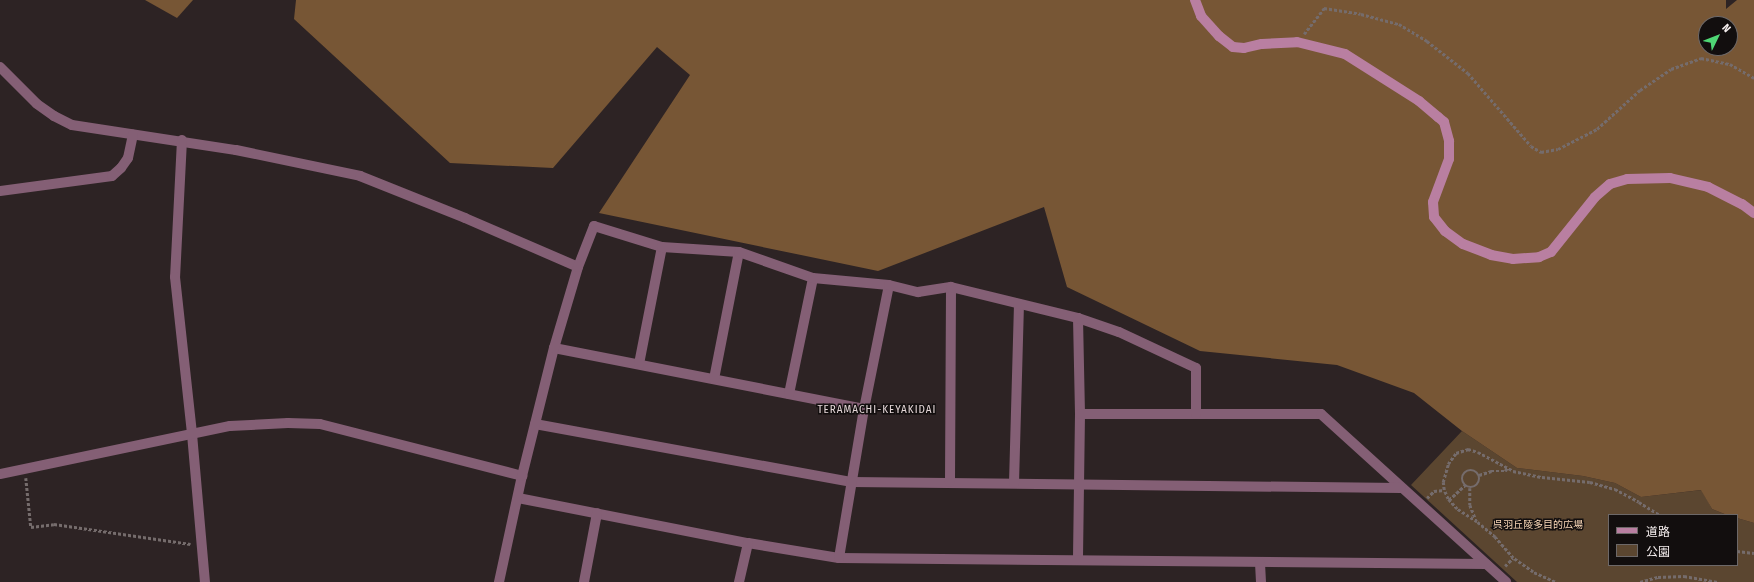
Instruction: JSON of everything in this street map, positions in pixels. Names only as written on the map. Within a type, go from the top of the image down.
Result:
[{"type":"street","points":[[1196,0],[1201,16],[1219,36],[1234,47],[1244,48],[1262,44],[1297,42],[1345,54],[1419,101],[1444,122],[1449,141],[1449,159],[1433,202],[1434,216],[1445,231],[1463,244],[1491,255],[1514,259],[1539,258],[1551,252],[1595,197],[1610,184],[1627,179],[1670,178],[1708,187],[1742,204],[1754,213]]},
{"type":"street","points":[[0,67],[37,104],[54,116],[72,124],[134,135],[182,140],[360,176],[458,215],[578,267]]},
{"type":"street","points":[[0,191],[112,176],[121,168],[128,158],[134,135]]},
{"type":"street","points":[[182,140],[175,277],[192,434],[205,582]]},
{"type":"street","points":[[499,582],[522,476],[554,348],[578,267],[594,226],[662,247],[739,252],[813,278],[889,285],[918,292],[951,287],[1078,318],[1119,332],[1196,368],[1196,414]]},
{"type":"street","points":[[639,364],[662,247]]},
{"type":"street","points":[[714,379],[739,252]]},
{"type":"street","points":[[789,394],[813,278]]},
{"type":"street","points":[[839,558],[864,409],[889,285]]},
{"type":"street","points":[[950,482],[951,287]]},
{"type":"street","points":[[1014,483],[1019,304]]},
{"type":"street","points":[[1078,318],[1080,414],[1078,559]]},
{"type":"street","points":[[554,348],[864,409]]},
{"type":"street","points":[[1080,414],[1321,414],[1506,582]]},
{"type":"street","points":[[0,474],[230,426],[288,423],[320,424],[522,476]]},
{"type":"street","points":[[535,424],[851,482],[1401,488]]},
{"type":"street","points":[[518,498],[748,543],[839,558],[1078,559],[1486,564]]},
{"type":"street","points":[[584,582],[597,513]]},
{"type":"street","points":[[739,582],[748,543]]},
{"type":"street","points":[[1260,562],[1260,582]]},
{"type":"path","points":[[1297,42],[1324,8],[1361,14],[1399,24],[1427,41],[1468,73],[1531,146],[1541,152],[1558,149],[1597,129],[1640,90],[1671,69],[1701,58],[1730,64],[1754,78]]},
{"type":"path","points":[[1555,582],[1533,572],[1513,558],[1495,537],[1476,521],[1457,509],[1449,500],[1444,490],[1444,482],[1448,464],[1456,453],[1468,450],[1478,452],[1507,468],[1542,477],[1590,482],[1615,489],[1658,514]]},
{"type":"path","points":[[1479,475],[1491,471],[1505,471],[1507,468]]},
{"type":"path","points":[[25,470],[31,527],[54,524],[202,545]]},
{"type":"path","points":[[1470,488],[1465,485],[1462,478],[1467,471],[1475,471],[1479,475]]},
{"type":"path","points":[[1470,488],[1478,484],[1479,475]]},
{"type":"path","points":[[1449,500],[1465,485]]},
{"type":"path","points":[[1470,488],[1470,505],[1476,521]]},
{"type":"path","points":[[1420,505],[1434,491],[1444,490]]},
{"type":"path","points":[[1738,551],[1754,553]]},
{"type":"path","points":[[1640,582],[1658,577],[1684,576],[1717,582]]},
{"type":"green space","name":"呉羽丘陵多目的広場","points":[[1462,431],[1517,468],[1583,476],[1615,483],[1641,497],[1702,490],[1712,509],[1724,514],[1608,514],[1608,566],[1738,566],[1738,518],[1754,523],[1754,582],[1517,582],[1411,485]]},
{"type":"shaded area","points":[[145,0],[193,0],[177,18]]},
{"type":"shaded area","points":[[296,0],[1726,0],[1726,9],[1737,0],[1754,0],[1754,523],[1738,518],[1738,514],[1724,514],[1712,509],[1701,490],[1641,497],[1615,483],[1583,476],[1517,468],[1462,431],[1414,393],[1337,365],[1200,351],[1067,287],[1044,207],[878,271],[599,213],[690,75],[657,47],[553,168],[450,163],[294,19]]},
{"type":"district","name":"TERAMACHI-KEYAKIDAI","points":[[877,410]]}]
